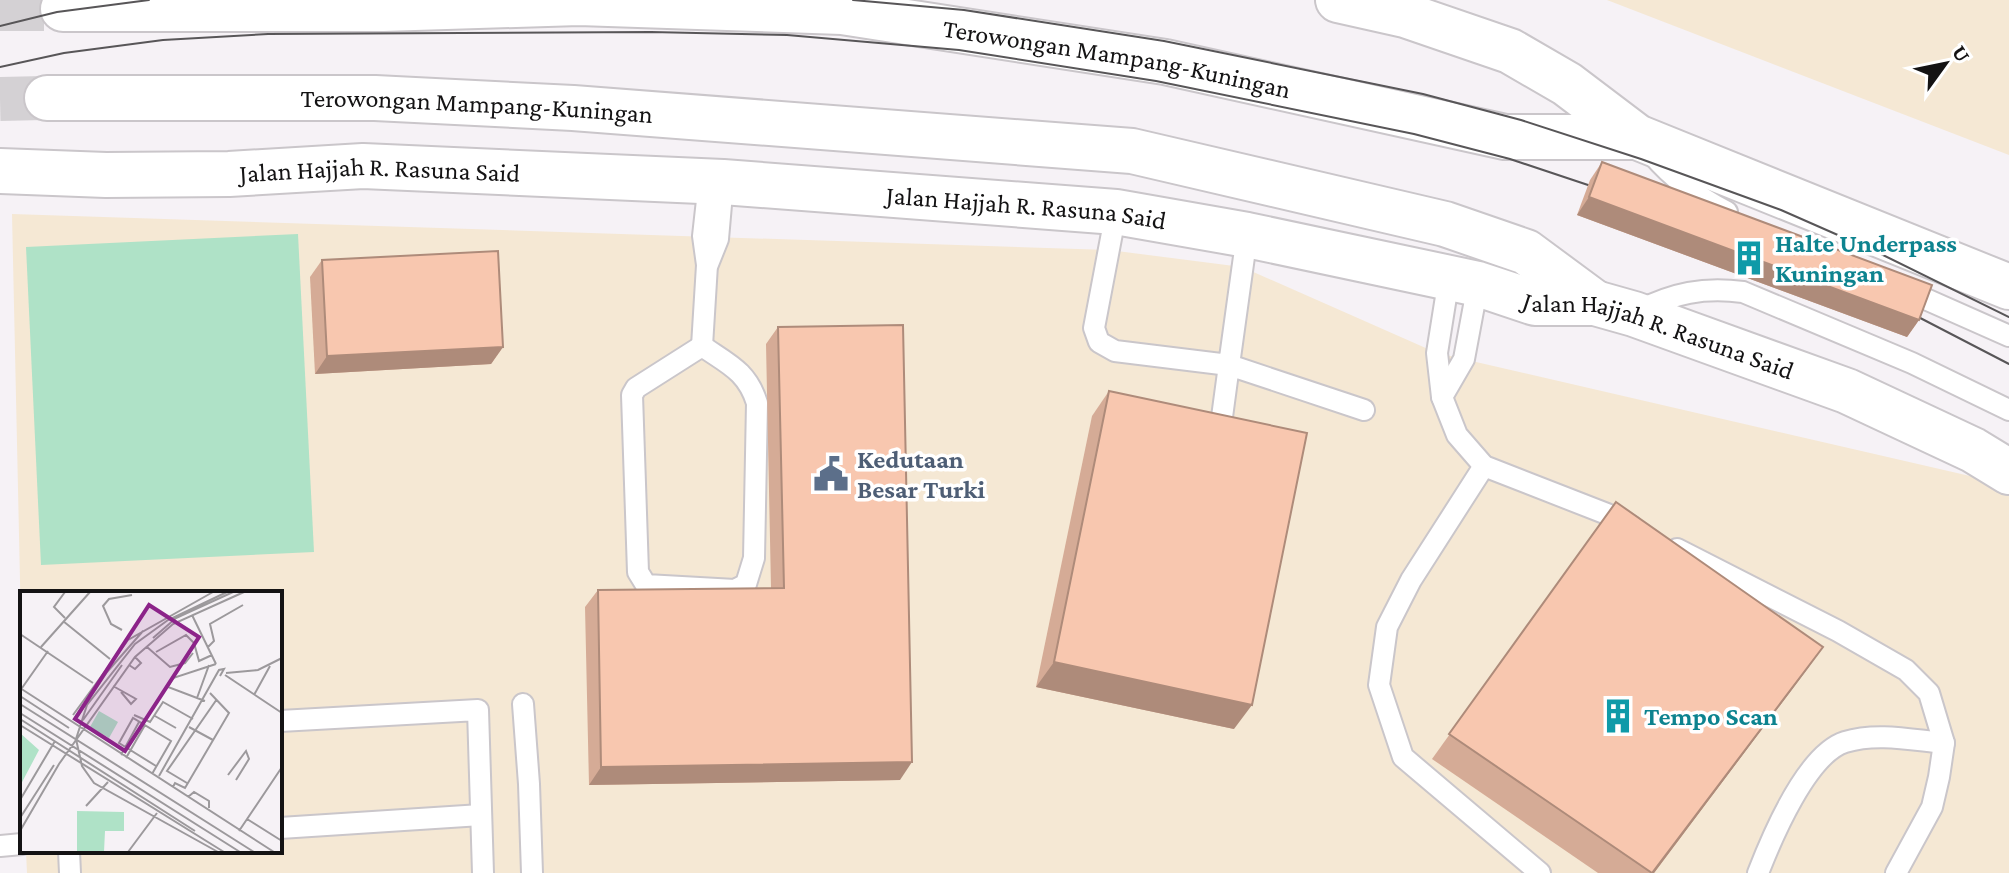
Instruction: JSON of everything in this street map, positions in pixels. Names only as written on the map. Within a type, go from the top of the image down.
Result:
[{"type":"main road","points":[[1338,0],[1404,8],[1510,51],[1567,84],[1637,137],[2009,287]]},
{"type":"main road","name":"Terowongan Mampang-Kuningan","points":[[63,9],[383,9],[579,3],[842,12],[1165,62],[1505,137],[1637,137]]},
{"type":"main road","name":"Terowongan Mampang-Kuningan","points":[[47,98],[375,98],[573,108],[1132,151],[1445,224],[1526,252],[1614,308]]},
{"type":"main road","name":"Jalan Hajjah R. Rasuna Said","points":[[0,171],[106,175],[229,174],[363,166],[716,182],[1116,212],[1247,235],[1463,281],[1535,303],[1614,308],[1847,391],[1973,450],[2009,472]]},
{"type":"lane","points":[[1637,137],[1668,173],[1706,201],[1743,220]]},
{"type":"lane","points":[[702,346],[707,265],[718,239],[716,182]]},
{"type":"lane","points":[[1116,212],[1094,328],[1099,342],[1115,351],[1229,365],[1364,410]]},
{"type":"lane","points":[[1220,432],[1247,235]]},
{"type":"lane","points":[[1442,397],[1464,359],[1463,281]]},
{"type":"lane","points":[[1463,281],[1437,353],[1442,397],[1457,435],[1484,466],[1607,514],[1838,631],[1906,670],[1929,693],[1944,743],[1932,807],[1896,873]]},
{"type":"lane","points":[[1890,284],[2009,336]]},
{"type":"lane","points":[[1614,308],[1714,288],[1743,292],[1912,363],[2009,410]]},
{"type":"lane","points":[[702,346],[743,374],[751,385],[757,403],[754,558],[746,584],[735,590],[646,585],[638,572],[632,395],[636,388],[702,346]]},
{"type":"lane","points":[[1484,466],[1411,580],[1387,627],[1379,685],[1403,757],[1540,873]]},
{"type":"lane","points":[[523,704],[532,873]]},
{"type":"lane","points":[[282,721],[478,710],[483,873]]},
{"type":"lane","points":[[1758,873],[1775,829],[1819,758],[1843,742],[1882,737],[1944,743]]},
{"type":"lane","points":[[282,828],[481,815]]},
{"type":"lane","points":[[0,846],[20,844]]},
{"type":"lane","points":[[69,853],[70,873]]},
{"type":"shaded area","points":[[1607,0],[2009,0],[2009,155]]},
{"type":"shaded area","points":[[12,214],[1109,250],[1242,267],[1437,353],[2009,485],[2009,873],[27,873],[26,853],[282,853],[282,591],[20,591]]},
{"type":"green space","points":[[298,234],[314,552],[41,565],[26,247]]},
{"type":"building","points":[[1602,162],[1932,285],[1919,320],[1589,197]]},
{"type":"building","points":[[498,251],[503,347],[327,356],[322,260]]},
{"type":"building","name":"Kedutaan Besar Turki","points":[[903,325],[912,762],[601,767],[598,590],[784,588],[778,327]]},
{"type":"building","points":[[1109,391],[1307,433],[1252,705],[1054,662]]},
{"type":"building","name":"Tempo Scan","points":[[1616,502],[1823,647],[1652,873],[1449,734]]},
{"type":"tunnel","points":[[0,9],[63,9]]},
{"type":"tunnel","points":[[0,99],[47,98]]},
{"type":"tram line","points":[[0,26],[57,12],[149,0]]},
{"type":"tram line","points":[[853,0],[964,10],[1164,41],[1423,94],[1521,120],[1781,210],[1881,254],[2009,317]]},
{"type":"tram line","points":[[0,67],[64,53],[163,40],[268,34],[651,32],[787,35],[959,50],[1156,81],[1414,134],[1510,159],[1609,192]]},
{"type":"tram line","points":[[1899,307],[2009,364]]},
{"type":"place","name":"Halte Underpass Kuningan","points":[[1749,258]]},
{"type":"place","name":"Kedutaan Besar Turki","points":[[831,474]]},
{"type":"place","name":"Tempo Scan","points":[[1618,716]]}]
